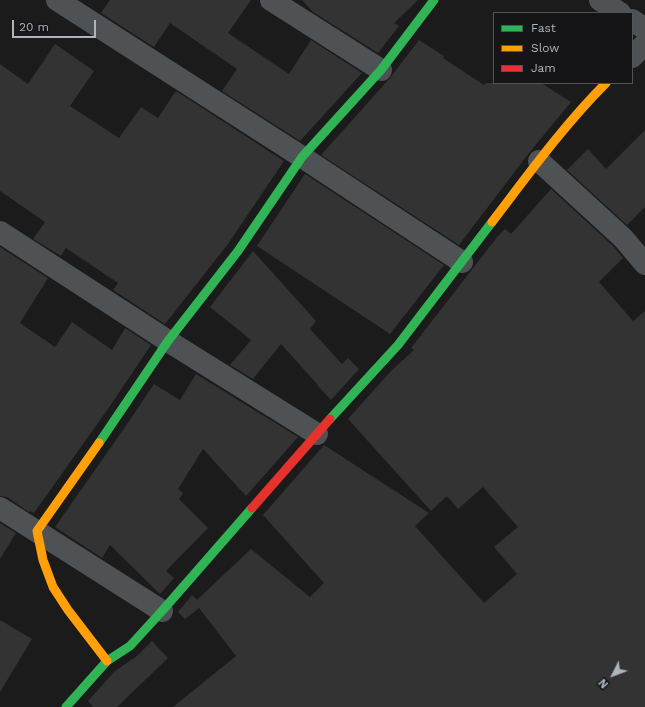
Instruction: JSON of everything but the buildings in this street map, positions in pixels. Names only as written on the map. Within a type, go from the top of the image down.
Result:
[{"type":"street","points":[[57,0],[302,157],[462,262]]},
{"type":"street","points":[[271,0],[381,70]]},
{"type":"street","points":[[107,661],[68,610],[53,587],[44,560],[37,531],[120,413],[168,341],[238,251],[302,157],[381,70],[434,0]]},
{"type":"street","points":[[600,0],[618,12]]},
{"type":"street","points":[[633,21],[645,29]]},
{"type":"street","points":[[633,56],[645,44]]},
{"type":"street","points":[[66,707],[107,661],[130,646],[317,434],[398,345],[539,161],[588,101],[605,84]]},
{"type":"street","points":[[539,161],[623,238],[645,264]]},
{"type":"street","points":[[0,232],[168,341],[317,434]]},
{"type":"street","points":[[0,508],[162,611]]},
{"type":"traffic: fast","points":[[99,443],[168,341],[238,251],[302,157],[381,70],[434,0]]},
{"type":"traffic: fast","points":[[330,419],[398,345],[492,222]]},
{"type":"traffic: fast","points":[[66,707],[107,661],[130,646],[252,508]]},
{"type":"traffic: slow","points":[[492,222],[561,133],[605,84]]},
{"type":"traffic: slow","points":[[99,443],[37,531],[43,560],[53,587],[68,610],[107,661]]},
{"type":"traffic: jam","points":[[252,508],[330,419]]}]
